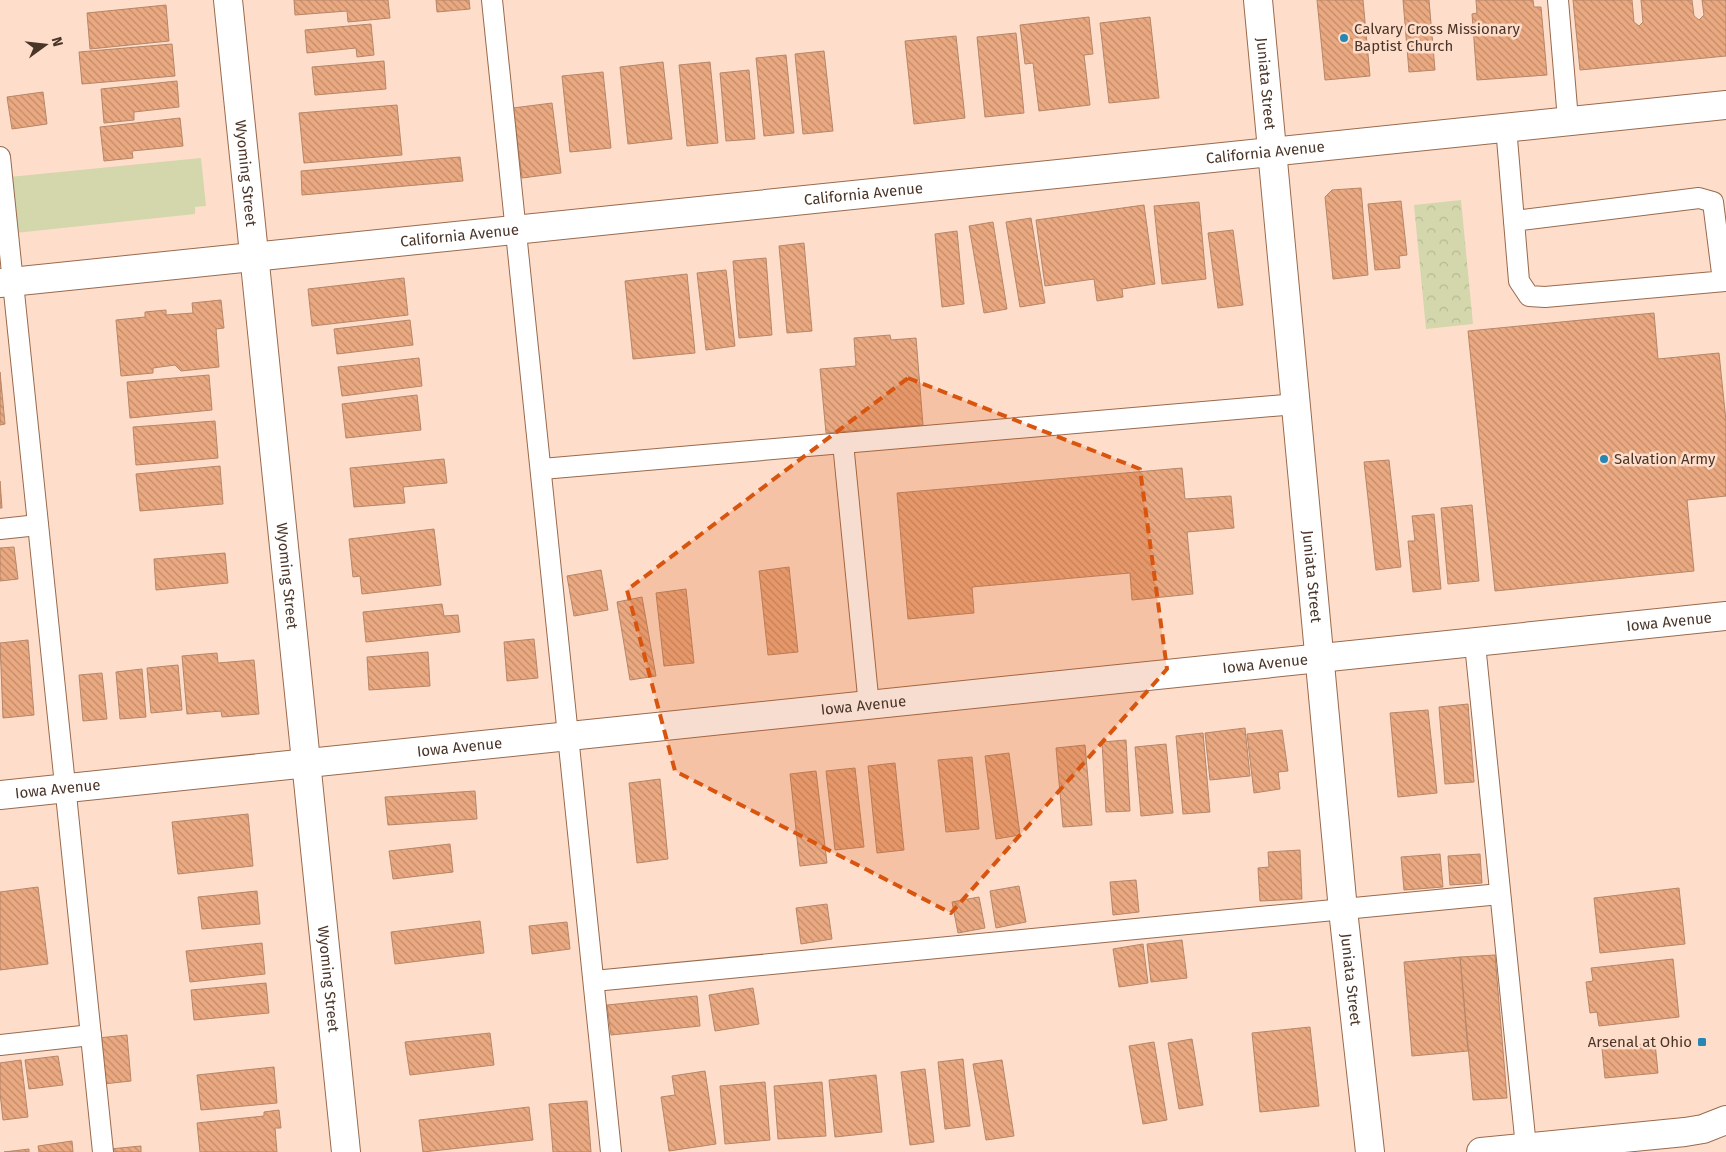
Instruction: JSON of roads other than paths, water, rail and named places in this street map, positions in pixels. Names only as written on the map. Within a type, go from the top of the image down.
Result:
[{"type":"street","name":"Wyoming Street","points":[[228,0],[346,1152]]},
{"type":"street","name":"Juniata Street","points":[[1258,0],[1343,910],[1370,1152]]},
{"type":"street","name":"California Avenue","points":[[6,283],[1726,105]]},
{"type":"street","name":"Iowa Avenue","points":[[0,795],[570,738],[1319,658],[1475,644],[1726,616]]},
{"type":"street","points":[[1481,1152],[1685,1132],[1703,1129],[1726,1120]]},
{"type":"lane","points":[[492,0],[518,231],[611,1152]]},
{"type":"lane","points":[[1558,0],[1568,120]]},
{"type":"lane","points":[[1506,127],[1514,221],[1520,281],[1529,296],[1545,298],[1724,281],[1713,202],[1698,198],[1514,221]]},
{"type":"lane","points":[[0,157],[6,283],[38,525],[103,1152]]},
{"type":"lane","points":[[542,469],[1296,404]]},
{"type":"lane","points":[[843,443],[869,706]]},
{"type":"lane","points":[[0,529],[38,525]]},
{"type":"lane","points":[[1475,644],[1526,1147]]},
{"type":"lane","points":[[594,981],[1500,894]]},
{"type":"lane","points":[[0,1045],[91,1035]]},
{"type":"place","name":"Calvary Cross Missionary Baptist Church","points":[[1344,38]]},
{"type":"place","name":"Salvation Army","points":[[1604,459]]},
{"type":"place","name":"Arsenal at Ohio","points":[[1702,1042]]}]
